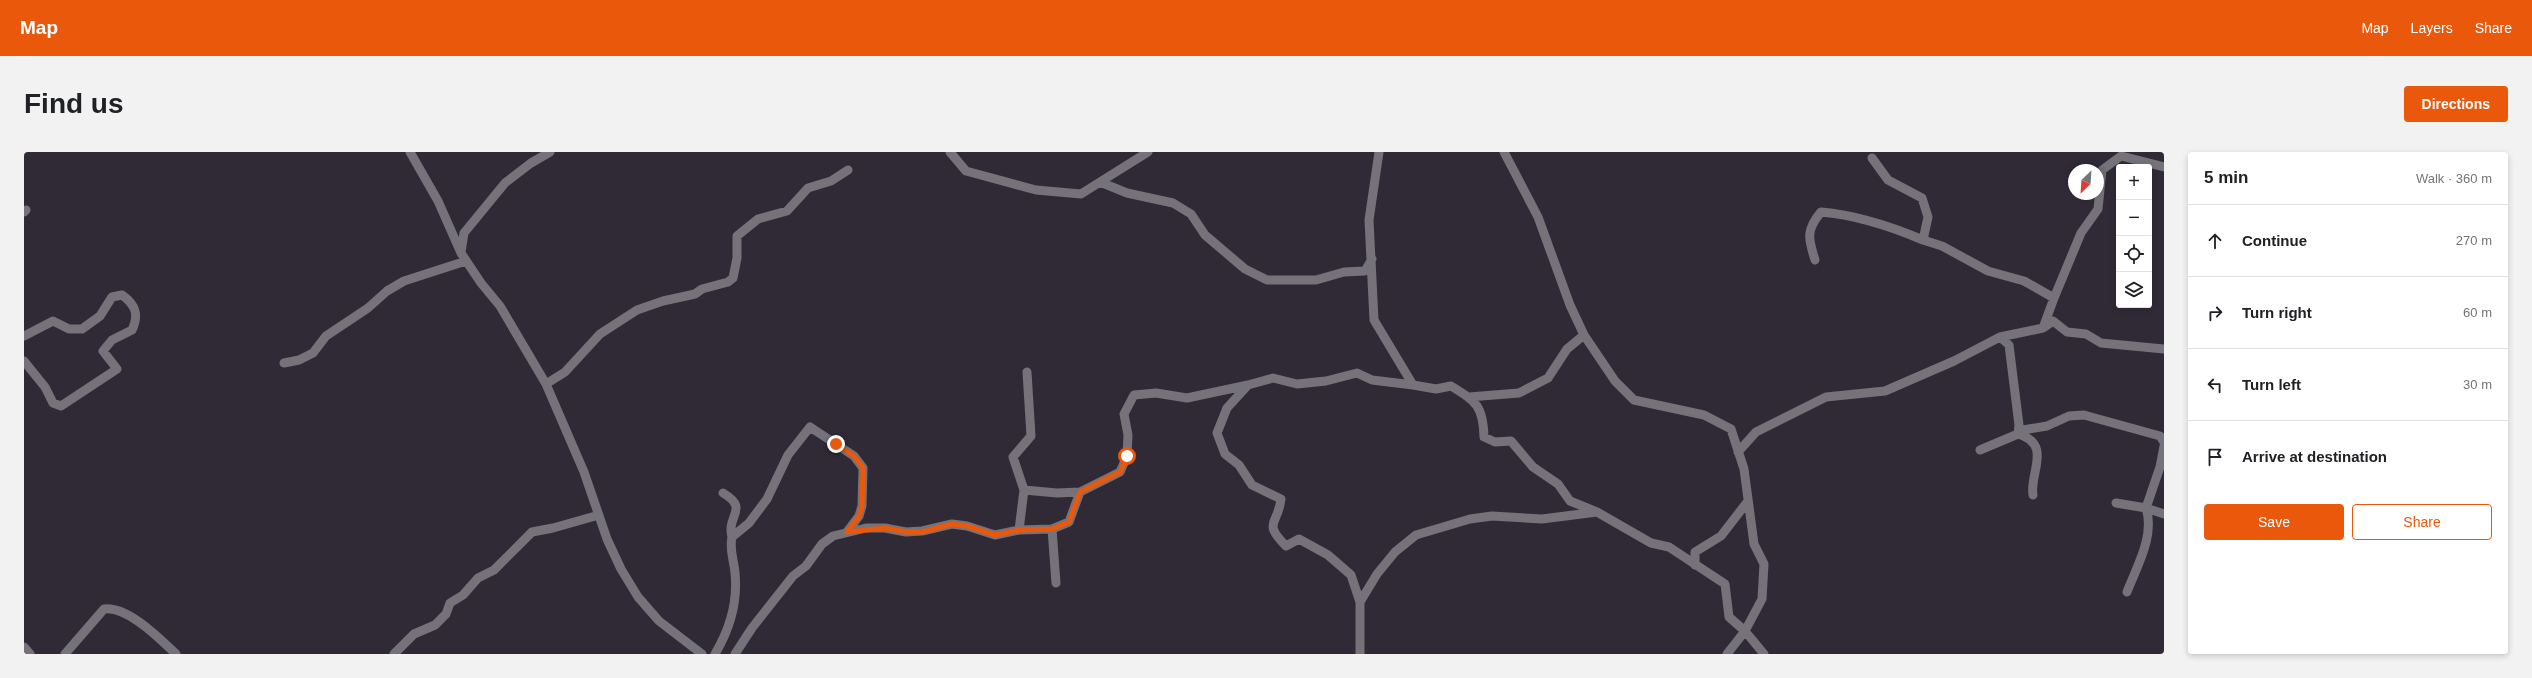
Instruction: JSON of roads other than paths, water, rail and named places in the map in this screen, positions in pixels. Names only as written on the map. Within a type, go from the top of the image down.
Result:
[{"type":"street","points":[[410,152],[438,201],[464,257],[481,283],[500,306],[546,384],[584,472],[599,515],[621,569],[638,597],[659,621],[702,654]]},
{"type":"street","points":[[464,257],[464,233],[497,192],[531,163],[550,152]]},
{"type":"street","points":[[950,152],[966,171],[1036,190],[1081,194],[1148,152]]},
{"type":"street","points":[[1504,152],[1538,217],[1570,305],[1584,335],[1615,381],[1634,400],[1704,415],[1731,429],[1744,469],[1754,544],[1764,564],[1762,599],[1745,631],[1727,654]]},
{"type":"street","points":[[1380,154],[1369,220],[1372,258],[1371,291],[1374,320],[1413,384]]},
{"type":"street","points":[[2043,328],[2081,233],[2098,209],[2102,170],[2121,156],[2164,167]]},
{"type":"street","points":[[1872,158],[1888,180],[1922,198],[1928,217],[1923,240]]},
{"type":"street","points":[[546,384],[565,372],[600,334],[637,310],[663,301],[695,294],[702,289],[728,282],[733,278],[736,264],[737,236],[758,219],[787,211],[808,188],[831,181],[848,170]]},
{"type":"street","points":[[1100,182],[1126,193],[1173,203],[1191,214],[1205,234],[1245,269],[1268,280],[1316,280],[1344,272],[1365,271],[1372,258]]},
{"type":"street","points":[[1815,260],[1810,244],[1811,225],[1821,212],[1851,216],[1894,228],[1942,246],[1988,271],[2024,281],[2054,298]]},
{"type":"street","points":[[284,363],[299,360],[313,353],[326,336],[368,308],[387,291],[404,281],[464,257]]},
{"type":"street","points":[[24,336],[53,322],[69,329],[82,329],[100,316],[112,297],[122,295],[130,301],[135,309],[136,320],[132,330],[112,340],[103,351],[118,369],[61,406],[53,403],[45,387],[24,360]]},
{"type":"street","points":[[1738,452],[1756,432],[1826,397],[1885,391],[1966,355],[2000,337],[2043,328],[2053,321],[2067,332],[2086,334],[2102,343],[2164,349]]},
{"type":"street","points":[[1469,397],[1519,393],[1548,378],[1567,349],[1584,335]]},
{"type":"street","points":[[2000,337],[2009,345],[2019,425],[2018,434]]},
{"type":"street","points":[[1019,530],[1024,490],[1013,457],[1031,436],[1027,372]]},
{"type":"street","points":[[1024,490],[1080,492],[1120,472],[1127,456],[1128,435],[1124,414],[1134,395],[1156,392],[1187,398],[1248,386],[1273,378],[1297,384],[1326,381],[1357,373],[1372,380],[1413,384],[1436,389],[1450,386],[1469,397],[1484,416],[1484,437],[1495,442],[1511,441],[1533,467],[1558,484],[1570,501],[1597,512],[1651,543],[1669,547],[1725,584],[1729,617],[1745,631],[1764,654]]},
{"type":"street","points":[[1248,386],[1227,408],[1217,433],[1225,454],[1239,465],[1252,484],[1281,499],[1280,508],[1272,523],[1274,534],[1286,546],[1299,539],[1328,555],[1351,575],[1360,602],[1360,654]]},
{"type":"street","points":[[1980,450],[2018,434],[2023,430],[2047,426],[2068,416],[2084,415],[2160,436],[2164,442]]},
{"type":"street","points":[[732,536],[749,523],[767,499],[788,455],[810,428],[854,456],[863,468],[862,506],[859,516],[847,532]]},
{"type":"street","points":[[2018,434],[2026,436],[2037,450],[2037,472],[2031,485],[2033,495]]},
{"type":"street","points":[[2127,592],[2147,535],[2150,521],[2146,508],[2160,467],[2164,446]]},
{"type":"street","points":[[735,654],[752,628],[793,576],[814,558],[822,544],[832,536],[847,532],[885,528],[906,532],[922,532],[952,524],[967,526],[995,535],[1019,530],[1052,529],[1069,522],[1080,492]]},
{"type":"street","points":[[715,654],[722,642],[736,604],[734,562],[730,549],[732,536],[731,526],[737,506],[736,502],[723,493]]},
{"type":"street","points":[[1695,565],[1695,552],[1721,536],[1748,501]]},
{"type":"street","points":[[2116,503],[2146,508],[2164,514]]},
{"type":"street","points":[[1360,602],[1381,569],[1395,552],[1416,535],[1470,519],[1492,516],[1542,520],[1597,512]]},
{"type":"street","points":[[394,654],[414,634],[435,625],[446,614],[450,603],[463,595],[478,578],[494,570],[532,532],[553,528],[599,515]]},
{"type":"street","points":[[1052,529],[1056,583]]},
{"type":"street","points":[[65,654],[104,610],[111,608],[140,623],[176,654]]},
{"type":"street","points":[[24,647],[30,654]]}]
